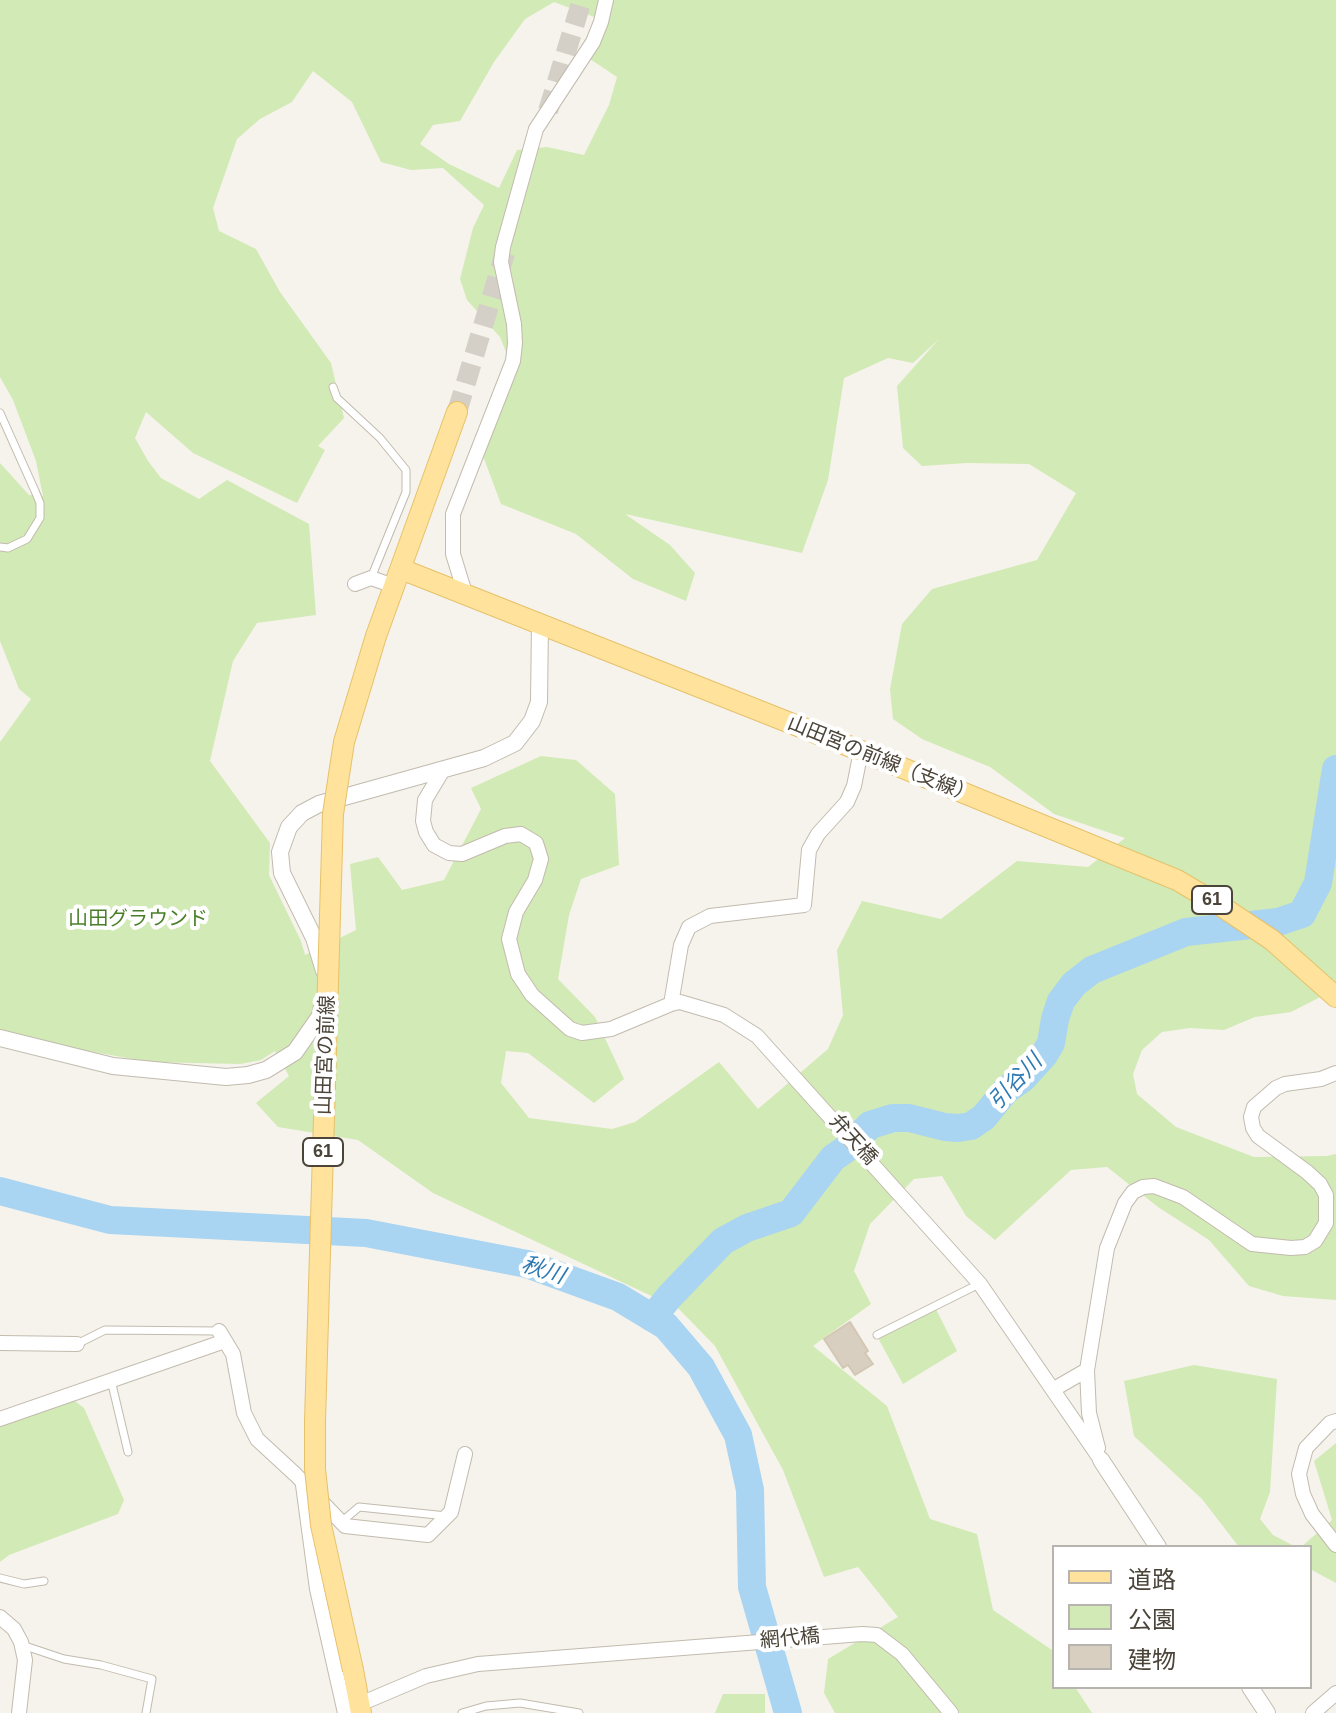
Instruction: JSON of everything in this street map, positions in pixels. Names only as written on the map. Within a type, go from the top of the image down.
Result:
[{"type":"main road","name":"山田宮の前線","points":[[355,1710],[353,1670],[321,1525],[315,1469],[333,814],[344,742],[376,636],[457,412]]},
{"type":"main road","name":"山田宮の前線（支線）","points":[[397,577],[465,593],[1177,880],[1272,940],[1336,997]]},
{"type":"street","points":[[465,593],[453,554],[453,514],[513,361],[515,343],[501,262],[503,247],[536,129],[593,42],[606,0]]},
{"type":"street","points":[[355,584],[371,578],[397,577]]},
{"type":"street","points":[[0,1038],[79,1059],[151,1071],[237,1077],[261,1073],[295,1052],[320,1016],[325,995],[322,958],[282,873],[280,852],[287,831],[302,813],[319,804],[501,752],[515,743],[529,727],[537,709],[540,623]]},
{"type":"street","points":[[443,770],[425,800],[423,821],[434,845],[449,853],[462,854],[505,836],[521,834],[536,843],[541,859],[535,880],[516,912],[509,939],[518,974],[532,995],[570,1029],[582,1033],[611,1029],[671,1004],[681,945],[689,927],[710,916],[804,905],[809,850],[818,834],[847,802],[854,786],[861,751]]},
{"type":"street","name":"弁天橋","points":[[671,1004],[680,1002],[724,1015],[746,1028],[803,1085],[980,1284],[1101,1460]]},
{"type":"street","points":[[1157,1545],[1101,1460],[1089,1413],[1087,1370],[1107,1248],[1125,1203],[1133,1192],[1154,1186],[1183,1197],[1252,1244],[1291,1248],[1305,1247],[1315,1241],[1326,1223],[1326,1195],[1307,1172],[1258,1136],[1251,1117],[1254,1107],[1276,1088],[1336,1073]]},
{"type":"street","points":[[0,1419],[222,1336],[233,1354],[244,1413],[257,1439],[345,1526],[428,1535],[451,1512],[465,1454]]},
{"type":"street","points":[[0,1343],[77,1344]]},
{"type":"street","points":[[1054,1389],[1087,1370]]},
{"type":"street","points":[[1336,1421],[1330,1423],[1306,1448],[1299,1474],[1312,1514],[1336,1545]]},
{"type":"street","points":[[303,1485],[317,1589],[355,1710]]},
{"type":"street","points":[[0,1617],[14,1629],[25,1660],[19,1713]]},
{"type":"street","name":"網代橋","points":[[355,1710],[426,1676],[478,1664],[846,1634],[877,1635],[891,1644],[951,1713]]},
{"type":"street","points":[[1251,1689],[1267,1713]]},
{"type":"street","points":[[1313,1713],[1336,1693]]},
{"type":"lane","points":[[333,387],[337,398],[380,438],[406,470],[406,492],[371,578]]},
{"type":"lane","points":[[0,413],[40,503],[40,518],[27,539],[8,548],[0,547]]},
{"type":"lane","points":[[877,1335],[980,1284]]},
{"type":"lane","points":[[77,1344],[105,1330],[222,1336]]},
{"type":"lane","points":[[111,1380],[128,1452]]},
{"type":"lane","points":[[345,1526],[346,1518],[359,1507],[447,1516]]},
{"type":"lane","points":[[0,1578],[24,1584],[44,1581]]},
{"type":"lane","points":[[22,1645],[64,1659],[152,1679],[146,1713]]},
{"type":"lane","points":[[462,1713],[486,1706],[520,1703],[579,1713]]},
{"type":"green space","name":"山田グラウンド","points":[[0,0],[1336,0],[1336,989],[1291,1012],[1255,1017],[1224,1030],[1190,1028],[1162,1032],[1142,1050],[1133,1074],[1137,1094],[1176,1127],[1254,1157],[1336,1154],[1336,1300],[1283,1296],[1249,1286],[1209,1240],[1158,1207],[1107,1167],[1071,1170],[995,1240],[966,1216],[942,1176],[914,1179],[870,1224],[854,1271],[871,1304],[813,1346],[887,1406],[930,1519],[977,1534],[993,1610],[1052,1650],[1052,1689],[1076,1689],[1092,1713],[835,1713],[824,1693],[828,1659],[898,1617],[858,1567],[824,1577],[783,1470],[715,1346],[679,1309],[433,1193],[358,1140],[278,1127],[256,1103],[289,1076],[275,1051],[261,1060],[240,1064],[149,1062],[83,1050],[0,1029],[0,742],[31,699],[19,689],[0,641],[0,463],[29,495],[43,496],[36,461],[13,400],[0,377]],"holes":[[[554,2],[605,21],[590,59],[617,77],[609,105],[584,155],[547,147],[517,150],[499,188],[449,164],[420,144],[433,125],[460,121],[494,62],[525,19]],[[313,71],[352,102],[381,162],[411,170],[443,168],[484,205],[473,228],[460,279],[467,300],[500,337],[508,357],[483,456],[501,504],[576,534],[633,579],[686,601],[695,573],[670,545],[625,514],[802,553],[828,480],[844,378],[888,358],[913,363],[939,339],[897,386],[903,448],[922,466],[1029,464],[1076,493],[1037,560],[932,589],[902,624],[890,689],[893,719],[922,739],[990,767],[1054,814],[1125,838],[1088,867],[1017,861],[941,919],[862,901],[837,950],[843,1015],[828,1049],[758,1109],[719,1062],[635,1122],[612,1129],[529,1118],[501,1083],[506,1051],[528,1053],[594,1103],[624,1079],[595,1017],[558,979],[569,915],[581,879],[619,865],[615,794],[576,760],[541,756],[471,788],[481,809],[444,880],[402,890],[378,857],[350,864],[356,930],[305,955],[269,875],[270,843],[210,761],[233,661],[257,623],[316,615],[309,524],[227,480],[199,499],[161,478],[135,438],[146,412],[193,453],[297,503],[325,450],[318,446],[344,418],[331,363],[280,292],[256,249],[219,231],[213,208],[237,139],[260,119],[292,102]]]},
{"type":"green space","points":[[936,1309],[957,1351],[903,1384],[878,1338]]},
{"type":"green space","points":[[1194,1365],[1277,1379],[1270,1492],[1260,1519],[1273,1535],[1292,1545],[1237,1545],[1202,1499],[1134,1436],[1124,1381]]},
{"type":"green space","points":[[71,1398],[84,1408],[124,1500],[118,1514],[9,1555],[0,1562],[0,1425]]},
{"type":"green space","points":[[1336,1443],[1336,1583],[1312,1570],[1312,1545],[1303,1545],[1332,1520],[1314,1461]]},
{"type":"green space","points":[[723,1694],[765,1694],[765,1713],[715,1713]]},
{"type":"building","points":[[850,1322],[873,1364],[855,1375],[848,1365],[843,1368],[824,1339]]},
{"type":"waterway","name":"引谷川","points":[[652,1318],[723,1241],[747,1228],[791,1213],[833,1158],[849,1147],[870,1125],[893,1118],[909,1118],[958,1128],[971,1126],[984,1117],[1006,1090],[1022,1079],[1044,1055],[1051,1043],[1061,1001],[1074,984],[1092,970],[1186,932],[1278,922],[1302,914],[1318,883],[1336,769]]},
{"type":"waterway","name":"秋川","points":[[0,1191],[110,1220],[366,1233],[527,1264],[618,1297],[666,1326],[701,1367],[738,1435],[750,1490],[752,1587],[788,1713]]},
{"type":"tunnel","points":[[548,111],[582,0]]},
{"type":"tunnel","points":[[457,412],[505,253]]}]
